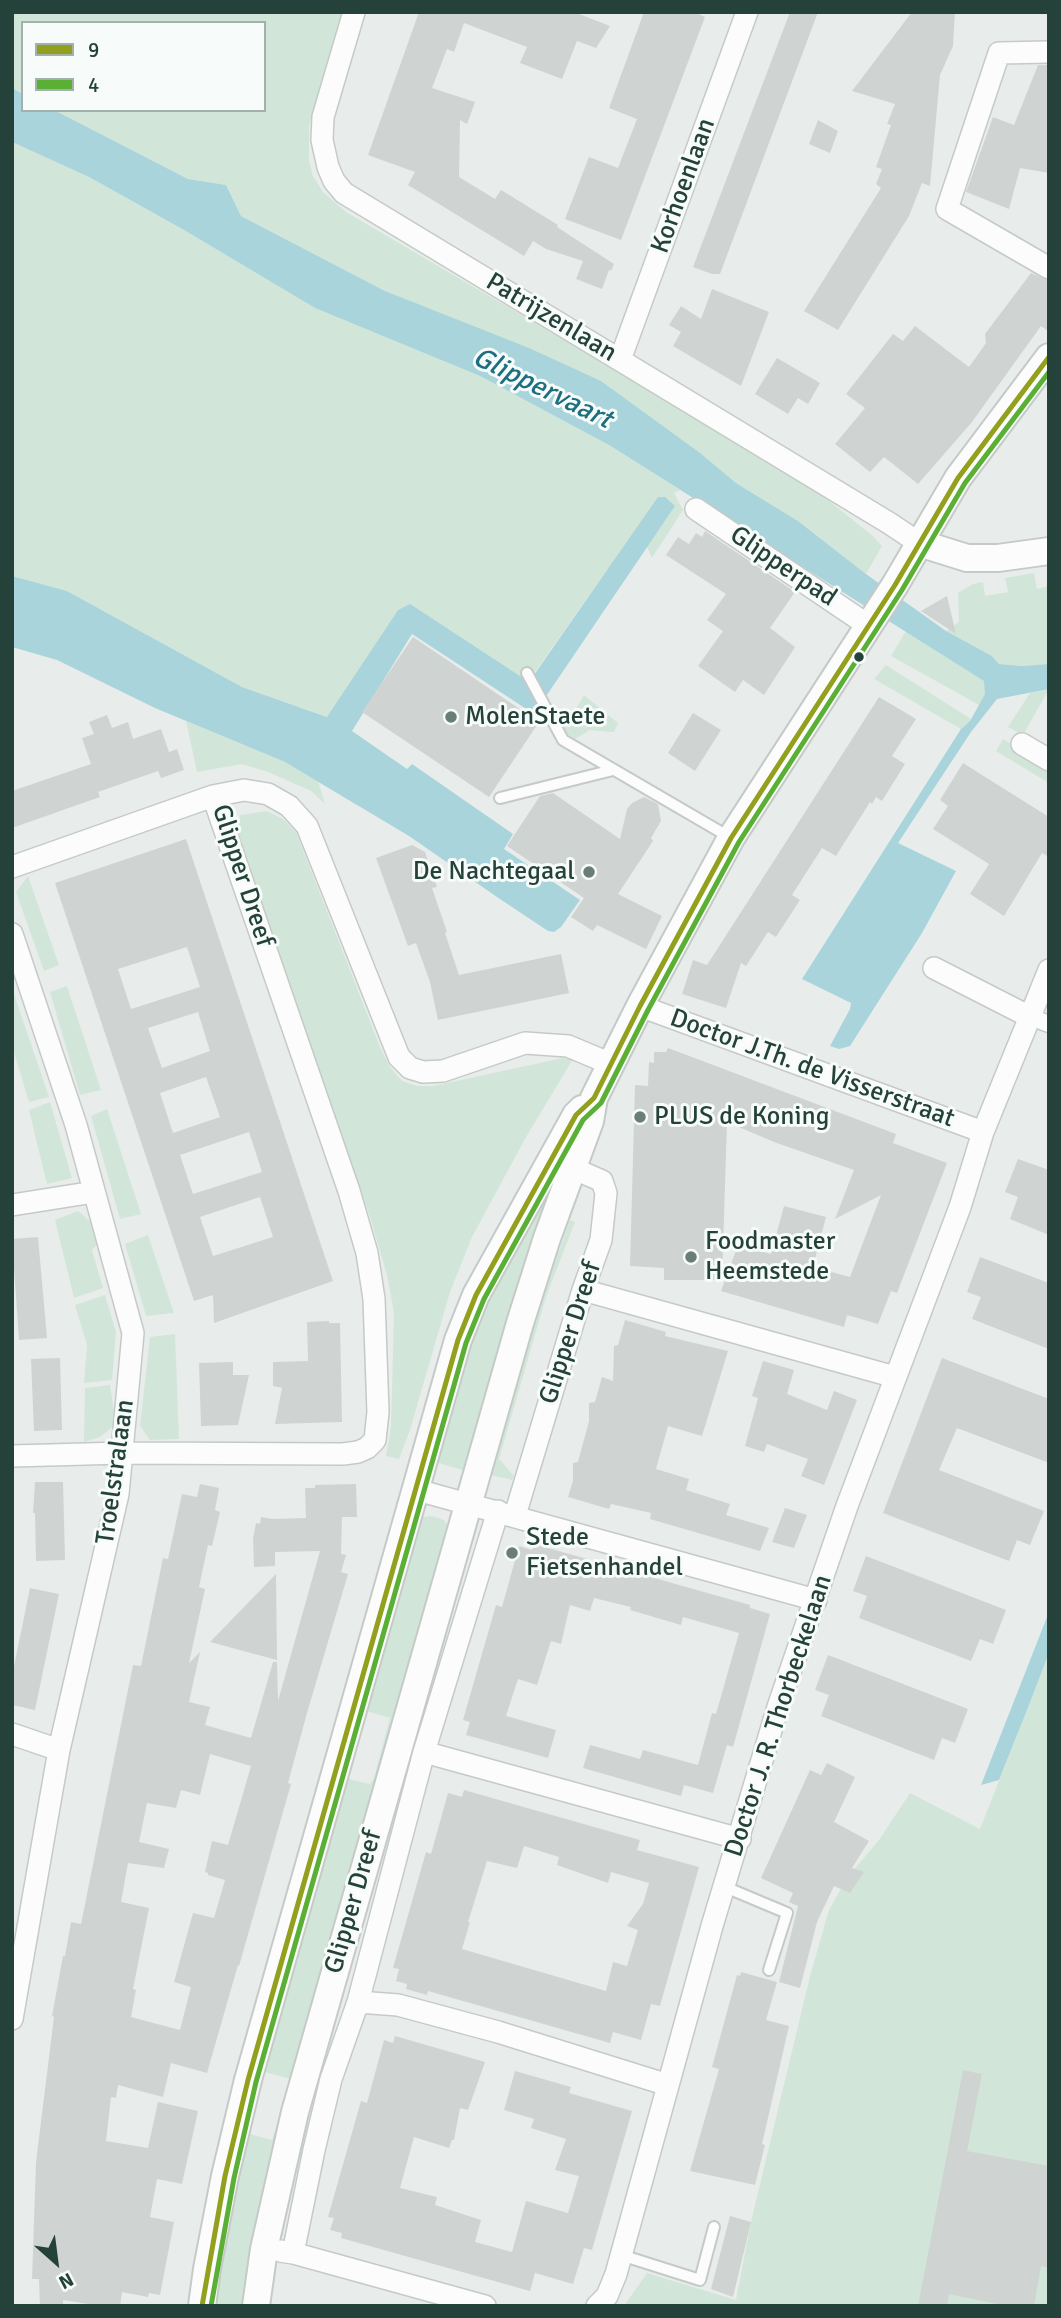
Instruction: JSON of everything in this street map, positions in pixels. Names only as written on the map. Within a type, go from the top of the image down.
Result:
[{"type":"street","name":"Patrijzenlaan","points":[[354,12],[323,117],[322,140],[334,181],[344,193],[919,543]]},
{"type":"street","name":"Korhoenlaan","points":[[620,360],[747,12]]},
{"type":"street","points":[[1049,52],[999,53],[947,209],[1049,268]]},
{"type":"street","name":"Glipper Dreef","points":[[202,2306],[225,2176],[248,2080],[458,1340],[476,1295],[590,1121],[594,1098],[640,1006],[731,838],[895,585],[958,478],[1049,357]]},
{"type":"street","name":"Glipperpad","points":[[696,509],[869,625]]},
{"type":"street","points":[[919,543],[967,558],[998,558],[1049,551]]},
{"type":"street","points":[[1022,744],[1049,761]]},
{"type":"street","name":"Glipper Dreef","points":[[122,1453],[343,1454],[358,1452],[375,1440],[378,1412],[374,1299],[367,1253],[349,1191],[213,796],[244,790],[268,794],[289,806],[307,826],[399,1057],[411,1068],[424,1072],[443,1071],[525,1044],[568,1046],[611,1064]]},
{"type":"street","points":[[12,867],[213,796]]},
{"type":"street","name":"Troelstralaan","points":[[12,934],[76,1125],[134,1333],[118,1494],[59,1749],[12,2019]]},
{"type":"street","points":[[934,968],[1039,1020]]},
{"type":"street","name":"Doctor J. R. Thorbeckelaan","points":[[597,2306],[607,2296],[621,2255],[724,1887],[778,1707],[847,1506],[960,1207],[983,1132],[1039,1020],[1049,970]]},
{"type":"street","name":"Doctor J.Th. de Visserstraat","points":[[640,1006],[983,1132]]},
{"type":"street","name":"Glipper Dreef","points":[[293,2253],[331,2079],[358,2002],[424,1752],[601,1240],[606,1193],[602,1181],[562,1164]]},
{"type":"street","name":"Glipper Dreef","points":[[256,2306],[264,2249],[295,2112],[520,1323],[562,1164]]},
{"type":"street","points":[[12,1205],[94,1192]]},
{"type":"street","points":[[583,1290],[895,1377]]},
{"type":"street","points":[[12,1455],[122,1453]]},
{"type":"street","points":[[417,1490],[816,1600]]},
{"type":"street","points":[[12,1734],[59,1749]]},
{"type":"street","points":[[424,1752],[740,1839]]},
{"type":"street","points":[[358,2002],[398,2005],[498,2032],[668,2085]]},
{"type":"street","points":[[264,2249],[293,2253],[485,2306]]},
{"type":"lane","points":[[527,673],[563,740],[731,838]]},
{"type":"lane","points":[[500,798],[613,770]]},
{"type":"lane","points":[[724,1887],[787,1913],[769,1970]]},
{"type":"lane","points":[[621,2255],[700,2280],[714,2227]]},
{"type":"green space","points":[[12,12],[344,12],[309,126],[309,161],[313,176],[323,192],[346,212],[716,429],[823,496],[882,546],[866,574],[798,521],[736,483],[601,381],[385,291],[241,216],[226,185],[188,179],[58,112],[266,112],[266,21],[21,21],[21,93],[12,88]]},
{"type":"green space","points":[[12,142],[89,177],[315,308],[480,376],[609,445],[680,490],[674,493],[683,510],[652,558],[647,547],[675,506],[607,570],[528,682],[398,610],[328,717],[242,687],[67,591],[12,576]]},
{"type":"green space","points":[[1034,573],[1037,589],[1049,586],[1049,664],[999,664],[992,656],[946,631],[959,622],[958,593],[973,584],[983,582],[985,596],[1008,592],[1005,578]]},
{"type":"green space","points":[[906,631],[985,681],[986,694],[979,705],[891,656]]},
{"type":"green space","points":[[886,665],[971,719],[970,721],[961,729],[874,679]]},
{"type":"green space","points":[[1049,689],[1023,735],[1008,727],[1030,693]]},
{"type":"green space","points":[[584,695],[618,723],[614,732],[590,730],[575,739],[546,720],[571,718]]},
{"type":"green space","points":[[186,721],[285,762],[318,781],[325,804],[311,791],[242,764],[197,772]]},
{"type":"green space","points":[[1003,739],[1049,768],[1049,783],[996,751]]},
{"type":"green space","points":[[267,811],[283,819],[296,832],[380,1047],[390,1067],[402,1081],[417,1086],[433,1086],[563,1058],[573,1059],[526,1137],[472,1237],[450,1292],[399,1459],[386,1456],[391,1427],[394,1313],[387,1275],[371,1220],[238,836],[240,815]]},
{"type":"green space","points":[[28,876],[59,965],[44,971],[16,892]]},
{"type":"green space","points":[[67,986],[101,1090],[80,1095],[50,992]]},
{"type":"green space","points":[[12,988],[49,1097],[29,1102],[12,1046]]},
{"type":"green space","points":[[50,1102],[72,1178],[47,1184],[29,1110]]},
{"type":"green space","points":[[107,1109],[141,1214],[120,1219],[91,1116]]},
{"type":"green space","points":[[547,1183],[555,1192],[470,1466],[462,1470],[432,1461],[475,1316]]},
{"type":"green space","points":[[78,1211],[92,1223],[99,1242],[92,1250],[103,1288],[74,1298],[55,1220]]},
{"type":"green space","points":[[570,1220],[575,1222],[546,1297],[499,1459],[514,1476],[512,1480],[491,1475],[542,1299]]},
{"type":"green space","points":[[148,1235],[174,1313],[146,1316],[125,1244]]},
{"type":"green space","points":[[105,1295],[116,1332],[112,1380],[84,1383],[87,1345],[75,1305]]},
{"type":"green space","points":[[175,1334],[179,1439],[150,1440],[140,1426],[150,1337]]},
{"type":"green space","points":[[110,1385],[116,1424],[100,1437],[84,1442],[85,1388]]},
{"type":"green space","points":[[432,1516],[444,1520],[451,1531],[382,1782],[349,1874],[323,1969],[246,2306],[206,2306],[242,2132],[272,2140],[291,2079],[257,2070],[341,1777],[370,1784],[374,1778],[390,1718],[360,1709],[417,1522],[423,1517]]},
{"type":"green space","points":[[1049,1654],[1049,2306],[624,2306],[647,2273],[736,2300],[751,2222],[810,1976],[829,1910],[847,1878],[879,1840],[910,1793],[980,1829]]},
{"type":"water","name":"Glippervaart","points":[[12,88],[21,93],[21,112],[58,112],[188,179],[226,185],[241,216],[385,291],[529,348],[601,381],[700,453],[736,483],[798,521],[946,631],[992,656],[999,664],[1049,664],[1049,689],[997,699],[971,732],[898,843],[956,871],[922,933],[850,1046],[839,1049],[830,1046],[851,1003],[802,979],[961,729],[970,721],[985,694],[984,681],[609,445],[480,376],[315,308],[89,177],[12,142]]},
{"type":"water","points":[[658,497],[665,497],[675,506],[534,714],[412,634],[352,731],[407,769],[412,764],[513,834],[504,849],[580,900],[561,927],[554,932],[548,931],[409,836],[285,762],[155,708],[57,660],[12,647],[12,576],[67,591],[242,687],[327,717],[398,610],[410,604],[529,682]]},
{"type":"water","points":[[1049,1612],[1049,1653],[1029,1705],[999,1780],[981,1785]]},
{"type":"building","points":[[419,12],[574,12],[610,26],[596,48],[577,41],[562,79],[520,63],[527,47],[464,23],[454,52],[447,49],[432,88],[475,102],[467,124],[460,120],[459,177],[495,199],[501,190],[614,264],[602,289],[576,279],[583,261],[546,249],[533,241],[524,256],[408,185],[415,172],[368,155]]},
{"type":"building","points":[[644,12],[694,12],[705,17],[621,240],[565,219],[589,157],[618,168],[637,119],[609,108]]},
{"type":"building","points":[[790,12],[818,12],[720,274],[712,274],[693,267]]},
{"type":"building","points":[[912,12],[955,12],[953,46],[940,75],[930,186],[922,183],[909,216],[838,330],[804,311],[881,188],[876,184],[882,169],[876,167],[891,125],[887,124],[895,104],[852,91]]},
{"type":"building","points":[[1038,65],[1049,65],[1049,173],[1020,168],[1009,209],[966,192],[993,117],[1014,125]]},
{"type":"building","points":[[818,120],[838,131],[830,153],[809,144]]},
{"type":"building","points":[[1031,273],[1049,281],[1049,332],[1041,326],[972,422],[918,484],[884,457],[870,472],[835,444],[865,408],[846,394],[893,334],[903,341],[915,326],[969,367],[986,343],[985,334]]},
{"type":"building","points":[[712,289],[769,312],[741,386],[673,346],[681,332],[669,325],[681,306],[701,319]]},
{"type":"building","points":[[777,358],[820,383],[808,404],[798,398],[788,414],[755,394]]},
{"type":"building","points":[[705,531],[795,592],[770,628],[795,647],[764,695],[743,680],[735,692],[698,666],[723,631],[707,620],[726,594],[666,555],[678,537],[689,544],[696,533],[702,537]]},
{"type":"building","points":[[947,596],[956,634],[921,611]]},
{"type":"building","name":"MolenStaete","points":[[413,637],[539,722],[489,797],[362,712]]},
{"type":"building","points":[[879,697],[916,719],[892,756],[905,764],[882,801],[876,797],[872,804],[870,802],[836,856],[822,848],[792,895],[800,900],[776,937],[768,932],[746,966],[741,963],[726,1008],[682,994],[693,960],[707,965]]},
{"type":"building","points":[[693,713],[721,730],[695,771],[668,753]]},
{"type":"building","points":[[107,715],[112,728],[128,722],[133,739],[161,729],[169,752],[177,749],[184,770],[161,778],[158,771],[98,792],[100,797],[12,828],[12,791],[91,764],[82,738],[94,734],[89,722]]},
{"type":"building","points":[[963,763],[1049,817],[1049,857],[1042,853],[1004,916],[970,894],[989,864],[933,829],[948,806],[940,800]]},
{"type":"building","name":"De Nachtegaal","points":[[553,793],[620,839],[627,809],[632,803],[644,797],[658,804],[661,821],[651,838],[653,841],[618,894],[662,916],[646,949],[597,925],[593,931],[571,917],[584,898],[507,846],[540,796]]},
{"type":"building","points":[[186,839],[333,1281],[214,1323],[213,1295],[194,1301],[55,883]],"holes":[[[187,947],[200,987],[131,1009],[118,969]],[[198,1012],[210,1051],[162,1068],[148,1028]],[[206,1077],[220,1117],[173,1133],[160,1093]],[[249,1132],[262,1172],[193,1194],[180,1155]],[[260,1197],[273,1237],[213,1256],[200,1217]]]},
{"type":"building","points":[[412,845],[425,852],[437,887],[432,888],[459,975],[561,954],[569,993],[438,1020],[430,982],[416,943],[408,946],[376,858]]},
{"type":"building","points":[[668,1048],[896,1134],[893,1143],[947,1163],[897,1293],[891,1291],[878,1324],[847,1315],[844,1327],[721,1291],[738,1245],[771,1254],[784,1206],[826,1217],[813,1267],[850,1277],[881,1195],[835,1219],[854,1170],[727,1122],[722,1280],[664,1280],[664,1268],[630,1266],[635,1085],[648,1086],[649,1062],[654,1063],[654,1052],[666,1052]]},
{"type":"building","points":[[1018,1159],[1049,1170],[1049,1235],[1010,1219],[1018,1197],[1005,1192]]},
{"type":"building","points":[[38,1237],[47,1338],[19,1340],[12,1239]]},
{"type":"building","points":[[980,1257],[1049,1283],[1049,1349],[972,1319],[981,1297],[967,1292]]},
{"type":"building","points":[[625,1320],[666,1332],[665,1336],[728,1351],[702,1436],[668,1426],[656,1469],[689,1479],[686,1490],[730,1504],[726,1515],[769,1528],[760,1551],[650,1519],[651,1513],[611,1504],[609,1509],[568,1497],[573,1481],[573,1463],[578,1462],[589,1421],[589,1403],[595,1402],[602,1377],[613,1381],[614,1346],[618,1345]]},
{"type":"building","points":[[307,1322],[340,1323],[342,1422],[275,1424],[282,1388],[273,1386],[273,1362],[308,1361]]},
{"type":"building","points":[[60,1358],[62,1430],[34,1431],[31,1359]]},
{"type":"building","points":[[942,1358],[1049,1399],[1049,1463],[957,1428],[939,1470],[1044,1511],[1030,1545],[1017,1540],[1009,1561],[883,1513]]},
{"type":"building","points":[[763,1361],[794,1370],[787,1394],[827,1410],[834,1391],[857,1400],[824,1485],[801,1476],[808,1459],[767,1444],[764,1452],[745,1446],[758,1398],[752,1396]]},
{"type":"building","points":[[233,1362],[233,1375],[249,1375],[238,1425],[201,1426],[199,1363]]},
{"type":"building","points":[[35,1482],[63,1482],[65,1560],[36,1561],[33,1513]]},
{"type":"building","points":[[200,1484],[219,1488],[215,1510],[220,1512],[212,1546],[208,1545],[199,1587],[205,1589],[189,1663],[200,1652],[189,1702],[210,1707],[205,1725],[251,1738],[273,1662],[277,1662],[278,1701],[320,1551],[275,1552],[275,1566],[254,1567],[253,1539],[256,1523],[260,1524],[261,1517],[306,1518],[305,1488],[315,1488],[315,1485],[356,1484],[357,1517],[342,1517],[341,1554],[346,1555],[341,1572],[348,1574],[288,1783],[291,1784],[207,2073],[171,2063],[163,2097],[118,2085],[116,2098],[111,2097],[106,2141],[148,2148],[158,2102],[198,2111],[182,2184],[157,2179],[150,2217],[174,2222],[160,2295],[149,2293],[148,2297],[122,2292],[120,2306],[63,2300],[63,2306],[40,2306],[39,2279],[32,2279],[36,2162],[52,2016],[63,1956],[71,1922],[81,1924],[133,1665],[141,1666],[163,1558],[168,1559],[182,1494],[197,1497]],"holes":[[[210,1754],[251,1766],[228,1845],[212,1841],[205,1872],[225,1880],[214,1918],[193,1913],[174,1982],[191,1987],[180,2030],[131,2017],[136,1990],[133,1989],[149,1908],[121,1902],[128,1863],[164,1868],[169,1849],[139,1842],[147,1803],[176,1808],[181,1790],[200,1795]]]},
{"type":"building","points":[[785,1508],[807,1515],[794,1548],[772,1542]]},
{"type":"building","points":[[534,1544],[750,1605],[750,1608],[770,1614],[733,1747],[727,1745],[713,1793],[684,1785],[681,1796],[583,1768],[590,1745],[640,1759],[643,1750],[698,1765],[739,1633],[683,1617],[681,1625],[630,1610],[631,1607],[594,1598],[590,1611],[570,1605],[561,1644],[551,1641],[537,1685],[518,1679],[506,1716],[556,1730],[548,1758],[466,1735],[470,1722],[463,1720],[496,1605],[502,1607],[519,1546],[532,1550]]},
{"type":"building","points":[[866,1556],[1006,1610],[993,1644],[980,1639],[971,1661],[859,1618],[867,1596],[853,1591]]},
{"type":"building","points":[[276,1574],[277,1660],[210,1642]]},
{"type":"building","points":[[30,1588],[59,1594],[35,1710],[12,1705],[12,1676]]},
{"type":"building","points":[[828,1655],[968,1709],[955,1743],[942,1738],[934,1760],[821,1716],[829,1695],[815,1690]]},
{"type":"building","points":[[827,1763],[855,1777],[834,1822],[869,1841],[852,1868],[864,1872],[850,1893],[834,1886],[817,1922],[800,1988],[779,1982],[798,1906],[789,1902],[793,1893],[761,1878],[810,1770],[821,1775]]},
{"type":"building","points":[[464,1790],[640,1840],[637,1850],[699,1867],[660,2006],[651,2004],[641,2040],[613,2032],[610,2043],[428,1991],[427,1995],[406,1989],[407,1984],[396,1981],[399,1969],[393,1968],[426,1852],[431,1854],[448,1793],[462,1797]],"holes":[[[524,1846],[559,1857],[557,1865],[608,1883],[611,1872],[649,1883],[643,1904],[627,1926],[638,1930],[627,1966],[613,1962],[606,1991],[462,1949],[487,1861],[517,1868]]]},
{"type":"building","points":[[741,1972],[777,1982],[766,2020],[789,2026],[755,2185],[690,2171],[719,2069],[712,2067],[737,1975],[740,1976]]},
{"type":"building","points":[[395,2036],[485,2062],[468,2110],[460,2108],[454,2140],[449,2148],[414,2137],[400,2188],[437,2197],[435,2205],[481,2220],[475,2242],[512,2252],[526,2201],[568,2213],[579,2176],[555,2170],[566,2139],[531,2128],[534,2119],[504,2110],[515,2071],[571,2087],[569,2093],[632,2111],[592,2250],[584,2248],[573,2284],[535,2273],[530,2291],[341,2238],[342,2233],[330,2230],[334,2218],[328,2217],[361,2101],[367,2103],[384,2040],[393,2043]]},
{"type":"building","points":[[963,2070],[982,2074],[967,2151],[1049,2166],[1049,2268],[1041,2266],[1034,2306],[1006,2306],[949,2294],[947,2306],[918,2306]]},
{"type":"building","points":[[730,2216],[751,2222],[733,2297],[711,2289]]},
{"type":"transit line","name":"9","points":[[202,2306],[225,2176],[248,2080],[458,1340],[476,1295],[576,1115],[594,1098],[640,1006],[731,838],[895,585],[958,478],[1049,357]]},
{"type":"transit line","name":"4","points":[[211,2306],[234,2178],[256,2082],[466,1343],[484,1299],[583,1120],[601,1103],[739,842],[902,590],[965,483],[1049,372]]},
{"type":"place","name":"MolenStaete","points":[[451,717]]},
{"type":"place","name":"De Nachtegaal","points":[[589,872]]},
{"type":"place","name":"PLUS de Koning","points":[[640,1117]]},
{"type":"place","name":"Foodmaster Heemstede","points":[[691,1257]]},
{"type":"place","name":"Stede Fietsenhandel","points":[[512,1553]]}]
